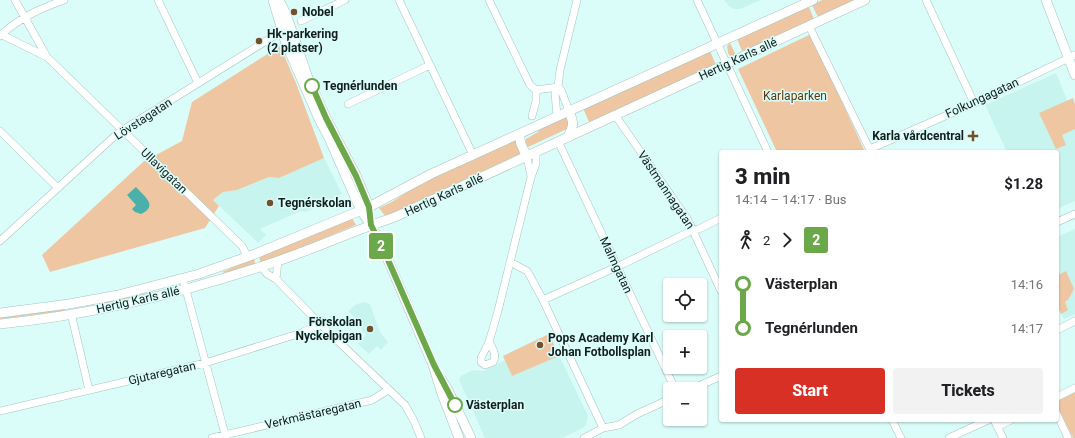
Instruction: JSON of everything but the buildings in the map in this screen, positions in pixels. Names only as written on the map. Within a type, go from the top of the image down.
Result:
[{"type":"main road","points":[[273,0],[286,44],[319,119],[365,209]]},
{"type":"main road","points":[[279,0],[286,14],[308,78],[326,118],[356,176],[371,225],[385,253],[434,365],[471,438]]},
{"type":"main road","name":"Hertig Karls allé","points":[[0,324],[43,318],[118,295],[183,279],[217,268],[315,230],[365,209],[431,174],[569,110],[813,0]]},
{"type":"main road","name":"Hertig Karls allé","points":[[0,313],[99,309],[185,289],[278,261],[395,217],[865,0]]},
{"type":"main road","points":[[1046,0],[1072,56],[1075,75]]},
{"type":"main road","points":[[568,137],[573,127],[573,119],[569,110]]},
{"type":"main road","points":[[519,134],[521,144],[527,156]]},
{"type":"main road","points":[[434,365],[442,394],[459,438]]},
{"type":"street","points":[[15,0],[47,57]]},
{"type":"street","points":[[0,35],[33,12],[64,0]]},
{"type":"street","points":[[158,0],[198,83]]},
{"type":"street","points":[[300,21],[345,0]]},
{"type":"street","points":[[399,0],[473,155]]},
{"type":"street","points":[[489,0],[530,85],[536,90],[558,87]]},
{"type":"street","points":[[557,116],[555,93],[558,87],[560,70],[578,0]]},
{"type":"street","points":[[698,0],[767,150]]},
{"type":"street","points":[[926,0],[974,102]]},
{"type":"street","points":[[809,26],[871,150]]},
{"type":"street","name":"Lövstagatan","points":[[1,238],[122,131],[282,31]]},
{"type":"street","name":"Ullavigatan","points":[[0,35],[47,57],[242,246],[247,256]]},
{"type":"street","name":"Folkungagatan","points":[[871,150],[1072,56]]},
{"type":"street","points":[[348,104],[430,65]]},
{"type":"street","points":[[558,87],[561,90],[569,110]]},
{"type":"street","points":[[532,116],[536,101],[536,90]]},
{"type":"street","name":"Västmannagatan","points":[[615,115],[688,220],[719,287]]},
{"type":"street","points":[[0,132],[58,188]]},
{"type":"street","name":"Malmgatan","points":[[558,141],[672,382]]},
{"type":"street","points":[[489,342],[531,177],[536,164],[536,152]]},
{"type":"street","points":[[527,156],[531,177]]},
{"type":"street","points":[[1059,221],[1075,214]]},
{"type":"street","points":[[543,300],[719,219]]},
{"type":"street","points":[[276,279],[278,261]]},
{"type":"street","points":[[510,262],[527,271],[543,300],[603,428]]},
{"type":"street","points":[[261,266],[267,274],[276,279],[320,324],[405,405],[421,438]]},
{"type":"street","points":[[183,279],[225,436]]},
{"type":"street","points":[[70,309],[88,390]]},
{"type":"street","points":[[1059,329],[1075,320]]},
{"type":"street","name":"Gjutaregatan","points":[[0,411],[205,363],[301,333],[320,324]]},
{"type":"street","points":[[707,382],[719,377]]},
{"type":"street","points":[[1059,396],[1075,388]]},
{"type":"street","name":"Verkmästaregatan","points":[[212,438],[372,400],[388,390]]},
{"type":"street","points":[[584,438],[603,428],[619,425],[637,414],[663,402]]},
{"type":"street","points":[[1059,418],[1068,438]]},
{"type":"street","points":[[893,422],[901,438]]},
{"type":"street","points":[[949,438],[984,422]]},
{"type":"street","points":[[996,423],[1003,438]]},
{"type":"shaded area","points":[[724,0],[761,0],[740,9],[734,9]]},
{"type":"shaded area","points":[[1056,73],[1075,119],[1075,201],[1059,208],[1059,150],[1006,150],[985,105]]},
{"type":"shaded area","name":"Tegnérskolan","points":[[324,158],[342,194],[306,212],[301,211],[260,229],[266,235],[258,243],[213,200],[223,192],[237,190],[269,177],[279,178]]},
{"type":"shaded area","points":[[1075,229],[1075,314],[1064,319],[1059,309],[1059,236]]},
{"type":"shaded area","name":"Förskolan Nyckelpigan","points":[[363,302],[370,304],[378,327],[388,342],[381,350],[377,346],[369,354],[358,344],[366,335],[362,331],[360,324],[348,311],[355,305]]},
{"type":"shaded area","points":[[549,334],[588,416],[586,425],[583,428],[562,438],[485,438],[459,380],[461,376],[473,370],[483,371],[505,360],[503,356]]},
{"type":"green space","points":[[822,0],[855,0],[818,17],[812,5]]},
{"type":"green space","points":[[809,7],[814,19],[742,51],[737,39]]},
{"type":"green space","name":"Karlaparken","points":[[811,34],[864,150],[776,150],[738,69]]},
{"type":"green space","points":[[730,43],[736,55],[730,56],[728,53],[727,46]]},
{"type":"green space","name":"Tegnérlunden","points":[[280,46],[296,83],[324,158],[279,178],[269,177],[237,190],[223,192],[213,200],[219,206],[205,228],[50,272],[42,255],[143,162],[182,141],[192,102]]},
{"type":"green space","points":[[710,51],[716,65],[589,122],[583,108]]},
{"type":"green space","points":[[1073,98],[1075,104],[1075,129],[1062,135],[1066,145],[1056,149],[1039,113]]},
{"type":"green space","points":[[565,117],[568,118],[569,128],[526,147],[526,139],[538,132],[541,128]]},
{"type":"green space","points":[[516,138],[521,154],[520,156],[386,217],[379,208],[392,202],[419,184]]},
{"type":"green space","points":[[352,218],[356,225],[276,258],[261,263],[260,261],[259,256]]},
{"type":"green space","points":[[254,258],[255,264],[225,273],[222,272]]},
{"type":"green space","points":[[1066,271],[1074,289],[1068,300],[1065,302],[1068,310],[1061,314],[1059,310],[1059,275]]},
{"type":"green space","points":[[148,293],[148,295],[96,305],[96,304]]},
{"type":"green space","points":[[64,309],[64,311],[0,319],[0,317]]},
{"type":"green space","name":"Pops Academy Karl Johan Fotbollsplan","points":[[549,334],[559,356],[512,376],[503,356]]},
{"type":"green space","points":[[1075,392],[1075,438],[1073,438],[1059,410],[1059,400]]},
{"type":"water","points":[[136,187],[146,197],[149,204],[149,208],[141,214],[132,209],[136,205],[127,195]]},
{"type":"bus line","name":"2","points":[[312,86],[326,118],[356,176],[369,207],[371,225],[385,253],[434,365],[455,405]]},
{"type":"place","name":"Nobel","points":[[294,12]]},
{"type":"place","name":"Hk-parkering (2 platser)","points":[[259,41]]},
{"type":"place","name":"Tegnérlunden","points":[[312,86]]},
{"type":"place","name":"Karla vårdcentral","points":[[973,136]]},
{"type":"place","name":"Tegnérskolan","points":[[270,203]]},
{"type":"place","name":"Förskolan Nyckelpigan","points":[[370,329]]},
{"type":"place","name":"Pops Academy Karl Johan Fotbollsplan","points":[[540,345]]},
{"type":"place","name":"Västerplan","points":[[455,405]]}]
